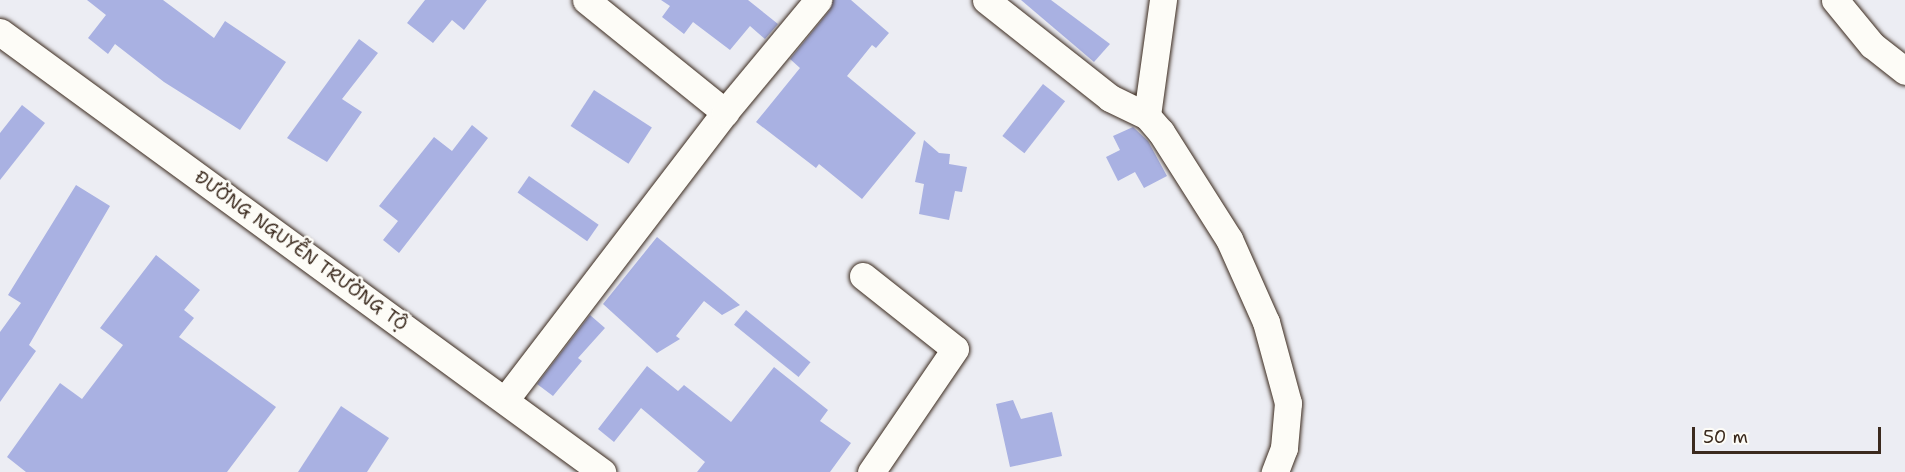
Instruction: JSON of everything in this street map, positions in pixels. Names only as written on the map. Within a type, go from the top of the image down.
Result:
[{"type":"street","points":[[585,0],[725,112]]},
{"type":"street","points":[[505,400],[725,112],[818,0]]},
{"type":"street","points":[[987,0],[1110,98],[1147,116],[1229,239],[1266,322],[1288,403],[1284,448],[1275,472]]},
{"type":"street","points":[[1147,116],[1163,0]]},
{"type":"street","points":[[1835,0],[1872,45],[1905,71]]},
{"type":"street","name":"ĐƯỜNG NGUYỄN TRƯỜNG TỘ","points":[[0,32],[602,472]]},
{"type":"street","points":[[863,276],[955,349],[871,472]]},
{"type":"building","points":[[87,0],[163,0],[214,38],[225,21],[286,62],[240,130],[164,82],[115,44],[108,54],[88,38],[106,15]]},
{"type":"building","points":[[425,0],[487,0],[464,30],[452,20],[433,43],[407,23]]},
{"type":"building","points":[[661,0],[748,0],[778,24],[765,39],[750,26],[730,50],[693,22],[684,34],[662,17],[670,6]]},
{"type":"building","points":[[833,0],[851,0],[889,33],[876,48],[872,45],[847,76],[916,133],[862,199],[819,164],[816,168],[756,122],[800,68],[790,59],[830,10]]},
{"type":"building","points":[[1021,0],[1051,0],[1110,44],[1094,62]]},
{"type":"building","points":[[359,39],[378,53],[342,99],[362,112],[327,162],[287,138]]},
{"type":"building","points":[[1043,84],[1065,101],[1024,153],[1002,136]]},
{"type":"building","points":[[594,90],[652,128],[628,164],[571,126]]},
{"type":"building","points":[[22,105],[45,123],[0,180],[0,133]]},
{"type":"building","points":[[472,125],[488,138],[399,253],[383,240],[398,221],[379,206],[434,137],[452,151]]},
{"type":"building","points":[[1133,127],[1148,141],[1167,176],[1144,188],[1135,172],[1118,181],[1106,157],[1120,150],[1113,136]]},
{"type":"building","points":[[924,140],[939,153],[950,154],[949,164],[967,167],[962,192],[955,191],[949,220],[919,214],[924,184],[915,182]]},
{"type":"building","points":[[529,176],[599,225],[587,241],[518,192]]},
{"type":"building","points":[[76,185],[110,206],[29,345],[36,351],[0,402],[0,332],[21,303],[8,295]]},
{"type":"building","points":[[657,237],[740,305],[722,315],[704,301],[676,336],[680,339],[657,353],[603,304]]},
{"type":"building","points":[[156,255],[200,290],[184,310],[194,318],[179,337],[276,407],[227,472],[26,472],[7,457],[60,383],[82,399],[123,345],[100,328]]},
{"type":"building","points":[[746,310],[811,362],[799,377],[734,325]]},
{"type":"building","points":[[590,315],[605,328],[578,358],[582,361],[553,396],[537,384]]},
{"type":"building","points":[[647,366],[678,391],[684,385],[731,422],[774,367],[828,410],[820,421],[851,443],[830,472],[697,472],[705,462],[641,408],[614,442],[598,429]]},
{"type":"building","points":[[1013,400],[1021,419],[1052,412],[1062,456],[1010,467],[996,404]]},
{"type":"building","points":[[341,406],[389,438],[367,472],[298,472]]}]
